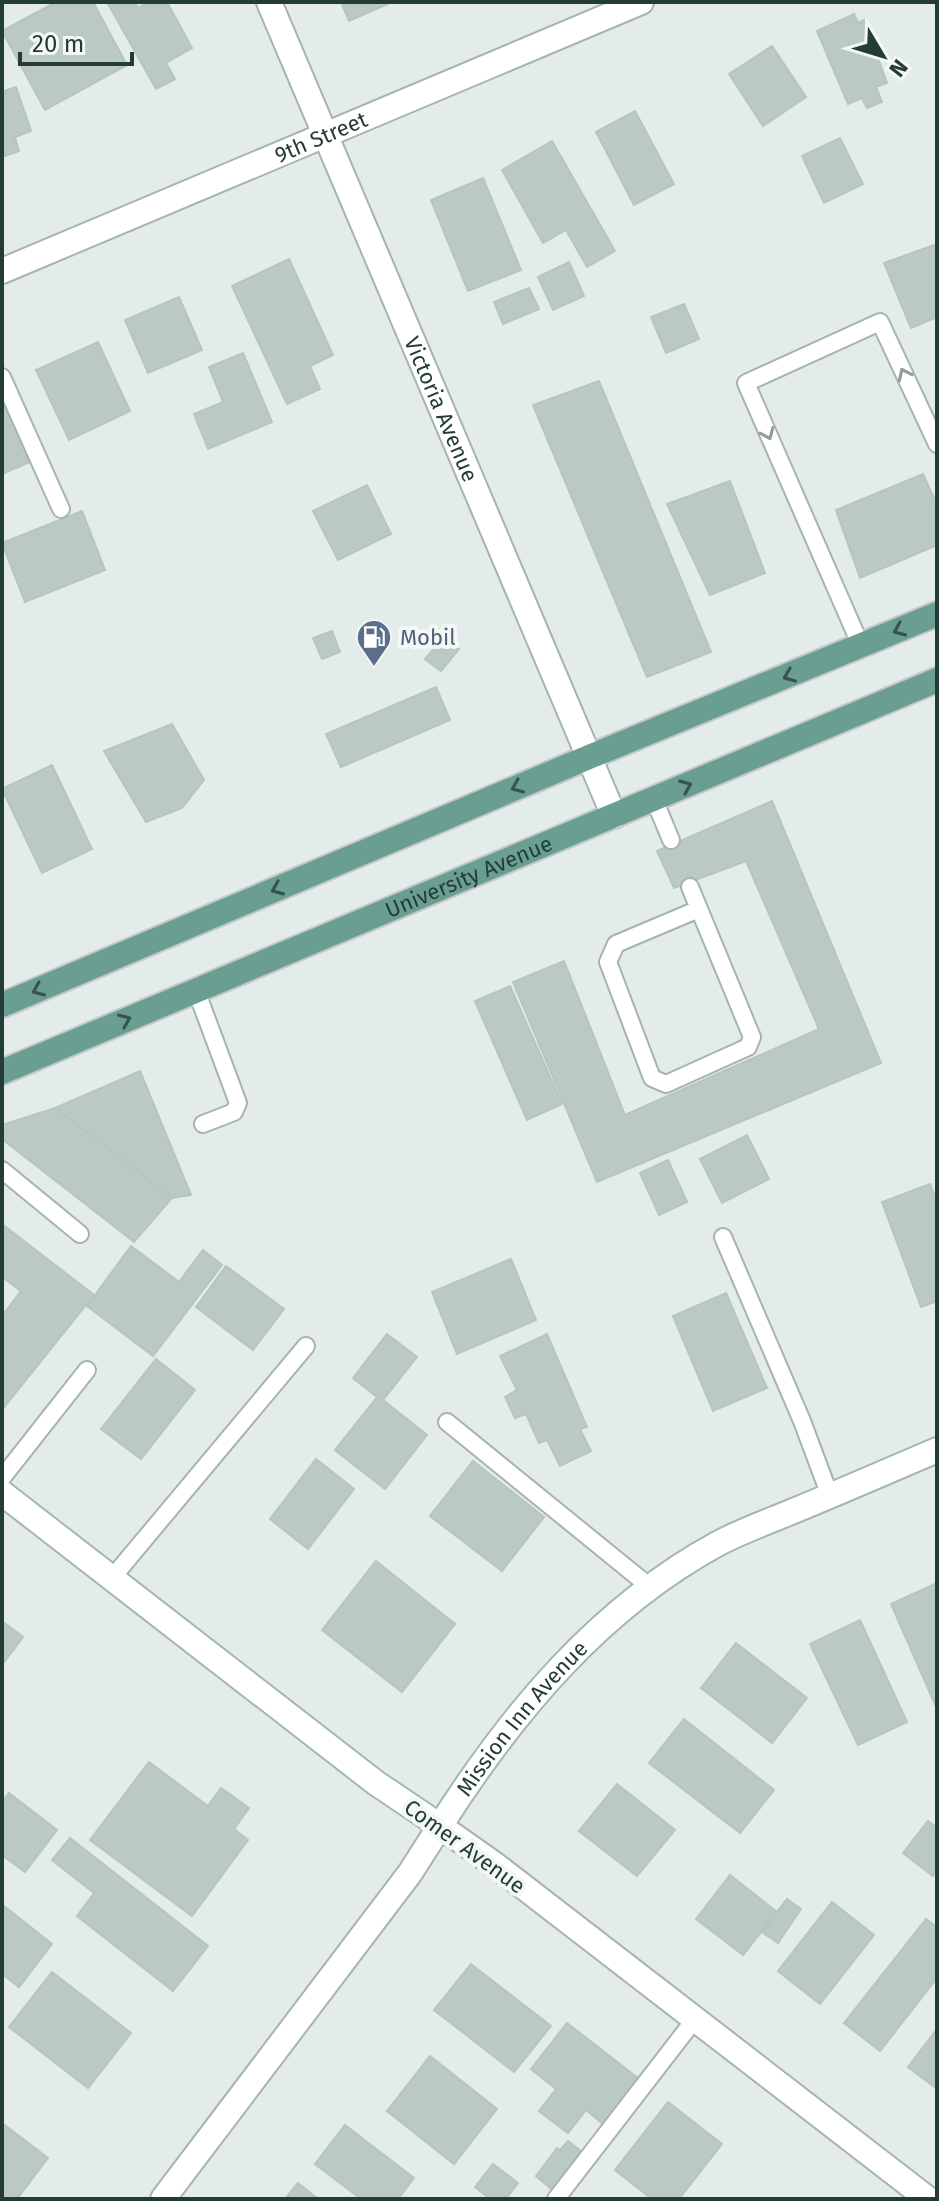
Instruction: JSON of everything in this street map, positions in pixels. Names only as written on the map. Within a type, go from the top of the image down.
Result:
[{"type":"main road","points":[[2,1005],[937,614]]},
{"type":"main road","name":"University Avenue","points":[[2,1072],[937,680]]},
{"type":"street","name":"Victoria Avenue","points":[[269,2],[614,816]]},
{"type":"street","name":"9th Street","points":[[2,271],[641,2]]},
{"type":"street","name":"Mission Inn Avenue","points":[[163,2199],[410,1873],[469,1780],[552,1674],[587,1640],[650,1587],[719,1543],[937,1450]]},
{"type":"street","name":"Comer Avenue","points":[[2,1493],[376,1783],[494,1864],[928,2199]]},
{"type":"lane","points":[[861,646],[746,383],[880,322],[937,444]]},
{"type":"lane","points":[[2,377],[61,509]]},
{"type":"lane","points":[[654,799],[671,840]]},
{"type":"lane","points":[[690,887],[752,1037],[748,1047],[666,1084],[652,1078],[608,962],[616,944],[699,909]]},
{"type":"lane","points":[[196,990],[238,1103],[234,1112],[203,1124]]},
{"type":"lane","points":[[2,1170],[80,1234]]},
{"type":"lane","points":[[723,1237],[802,1421],[830,1496]]},
{"type":"lane","points":[[112,1578],[306,1346]]},
{"type":"lane","points":[[2,1478],[87,1370]]},
{"type":"lane","points":[[447,1422],[650,1587]]},
{"type":"lane","points":[[556,2199],[695,2019]]},
{"type":"building","points":[[56,2],[93,2],[127,65],[45,110],[2,31]]},
{"type":"building","points":[[107,2],[135,2],[138,8],[149,2],[167,2],[192,48],[166,63],[175,79],[156,89]]},
{"type":"building","points":[[341,2],[392,2],[349,21]]},
{"type":"building","points":[[854,14],[858,23],[864,20],[887,83],[876,87],[882,102],[867,108],[862,98],[848,104],[817,31]]},
{"type":"building","points":[[772,46],[806,97],[763,126],[729,74]]},
{"type":"building","points":[[16,87],[31,131],[15,137],[19,151],[2,157],[2,92]]},
{"type":"building","points":[[635,111],[674,184],[634,205],[596,132]]},
{"type":"building","points":[[840,138],[863,184],[824,203],[802,156]]},
{"type":"building","points":[[552,141],[615,251],[587,267],[566,230],[543,243],[502,170]]},
{"type":"building","points":[[483,178],[521,270],[468,291],[431,200]]},
{"type":"building","points":[[937,244],[937,317],[911,328],[884,263]]},
{"type":"building","points":[[289,259],[333,355],[310,366],[320,389],[287,404],[232,286]]},
{"type":"building","points":[[569,262],[584,296],[553,310],[538,277]]},
{"type":"building","points":[[529,288],[539,309],[503,324],[494,302]]},
{"type":"building","points":[[179,297],[202,350],[148,373],[125,320]]},
{"type":"building","points":[[684,304],[699,339],[666,353],[651,317]]},
{"type":"building","points":[[98,342],[130,411],[69,440],[36,370]]},
{"type":"building","points":[[243,353],[272,422],[208,449],[194,414],[223,402],[209,367]]},
{"type":"building","points":[[599,381],[711,652],[647,677],[533,405]]},
{"type":"building","points":[[2,393],[30,462],[2,474]]},
{"type":"building","points":[[923,474],[937,505],[937,545],[860,578],[836,510]]},
{"type":"building","points":[[730,481],[765,573],[710,595],[667,504]]},
{"type":"building","points":[[367,485],[391,534],[338,560],[313,511]]},
{"type":"building","points":[[82,511],[105,570],[25,602],[2,543]]},
{"type":"building","points":[[332,631],[340,652],[322,659],[313,638]]},
{"type":"building","points":[[444,637],[459,649],[441,671],[425,659]]},
{"type":"building","points":[[436,687],[450,720],[341,767],[326,734]]},
{"type":"building","points":[[172,724],[204,780],[182,808],[146,822],[104,751]]},
{"type":"building","points":[[52,765],[92,849],[42,873],[2,789]]},
{"type":"building","points":[[772,801],[881,1063],[597,1182],[513,982],[564,961],[625,1115],[819,1029],[746,861],[674,888],[657,851]]},
{"type":"building","points":[[510,986],[562,1104],[527,1120],[475,1001]]},
{"type":"building","points":[[140,1071],[191,1195],[172,1198],[55,1108]]},
{"type":"building","points":[[55,1108],[172,1198],[134,1242],[2,1139],[2,1125]]},
{"type":"building","points":[[747,1135],[769,1179],[722,1203],[700,1159]]},
{"type":"building","points":[[668,1160],[687,1202],[659,1215],[640,1173]]},
{"type":"building","points":[[930,1184],[937,1202],[937,1301],[921,1307],[882,1202]]},
{"type":"building","points":[[2,1224],[94,1295],[2,1410],[2,1316],[21,1291],[2,1277]]},
{"type":"building","points":[[131,1246],[179,1282],[203,1250],[222,1265],[153,1356],[87,1306]]},
{"type":"building","points":[[511,1259],[536,1320],[457,1354],[432,1292]]},
{"type":"building","points":[[226,1266],[284,1309],[253,1350],[196,1307]]},
{"type":"building","points":[[726,1293],[767,1388],[713,1411],[673,1316]]},
{"type":"building","points":[[387,1334],[417,1357],[383,1400],[427,1435],[385,1489],[335,1450],[377,1397],[353,1378]]},
{"type":"building","points":[[547,1334],[587,1427],[580,1429],[591,1451],[560,1466],[547,1440],[539,1443],[526,1414],[515,1418],[505,1397],[517,1390],[500,1356]]},
{"type":"building","points":[[156,1359],[195,1390],[141,1459],[101,1429]]},
{"type":"building","points":[[316,1459],[354,1489],[308,1549],[270,1519]]},
{"type":"building","points":[[473,1461],[544,1517],[502,1571],[430,1516]]},
{"type":"building","points":[[376,1561],[455,1624],[402,1692],[322,1630]]},
{"type":"building","points":[[937,1583],[937,1709],[891,1604]]},
{"type":"building","points":[[860,1620],[907,1722],[858,1745],[810,1644]]},
{"type":"building","points":[[2,1621],[23,1637],[2,1665]]},
{"type":"building","points":[[736,1643],[807,1698],[772,1743],[701,1688]]},
{"type":"building","points":[[684,1719],[774,1790],[740,1833],[649,1763]]},
{"type":"building","points":[[149,1762],[208,1806],[221,1788],[249,1808],[234,1829],[248,1840],[192,1916],[90,1840]]},
{"type":"building","points":[[617,1784],[675,1830],[637,1876],[579,1831]]},
{"type":"building","points":[[9,1793],[57,1830],[25,1872],[2,1855],[2,1802]]},
{"type":"building","points":[[928,1821],[937,1828],[937,1871],[933,1876],[903,1853]]},
{"type":"building","points":[[70,1838],[208,1946],[173,1991],[77,1916],[94,1893],[52,1860]]},
{"type":"building","points":[[730,1875],[777,1912],[743,1955],[696,1919]]},
{"type":"building","points":[[787,1899],[801,1909],[778,1943],[762,1932]]},
{"type":"building","points":[[832,1902],[874,1935],[820,2004],[778,1971]]},
{"type":"building","points":[[4,1906],[52,1944],[19,1987],[2,1974]]},
{"type":"building","points":[[926,1919],[937,1927],[937,1978],[880,2051],[844,2023]]},
{"type":"building","points":[[471,1964],[551,2026],[514,2072],[434,2010]]},
{"type":"building","points":[[52,1972],[131,2033],[88,2088],[9,2027]]},
{"type":"building","points":[[567,2023],[639,2079],[603,2124],[586,2110],[568,2133],[539,2111],[556,2089],[531,2069]]},
{"type":"building","points":[[937,2029],[937,2089],[908,2067]]},
{"type":"building","points":[[430,2056],[497,2109],[454,2164],[387,2111]]},
{"type":"building","points":[[668,2102],[722,2144],[679,2199],[652,2199],[615,2170]]},
{"type":"building","points":[[2,2123],[48,2158],[17,2199],[2,2199]]},
{"type":"building","points":[[345,2125],[414,2178],[398,2199],[361,2199],[315,2164]]},
{"type":"building","points":[[568,2141],[585,2154],[555,2192],[536,2176],[557,2148],[560,2150]]},
{"type":"building","points":[[493,2164],[518,2183],[506,2199],[490,2199],[475,2187]]},
{"type":"building","points":[[298,2183],[318,2199],[285,2199]]},
{"type":"place","name":"Mobil","points":[[374,668]]}]
